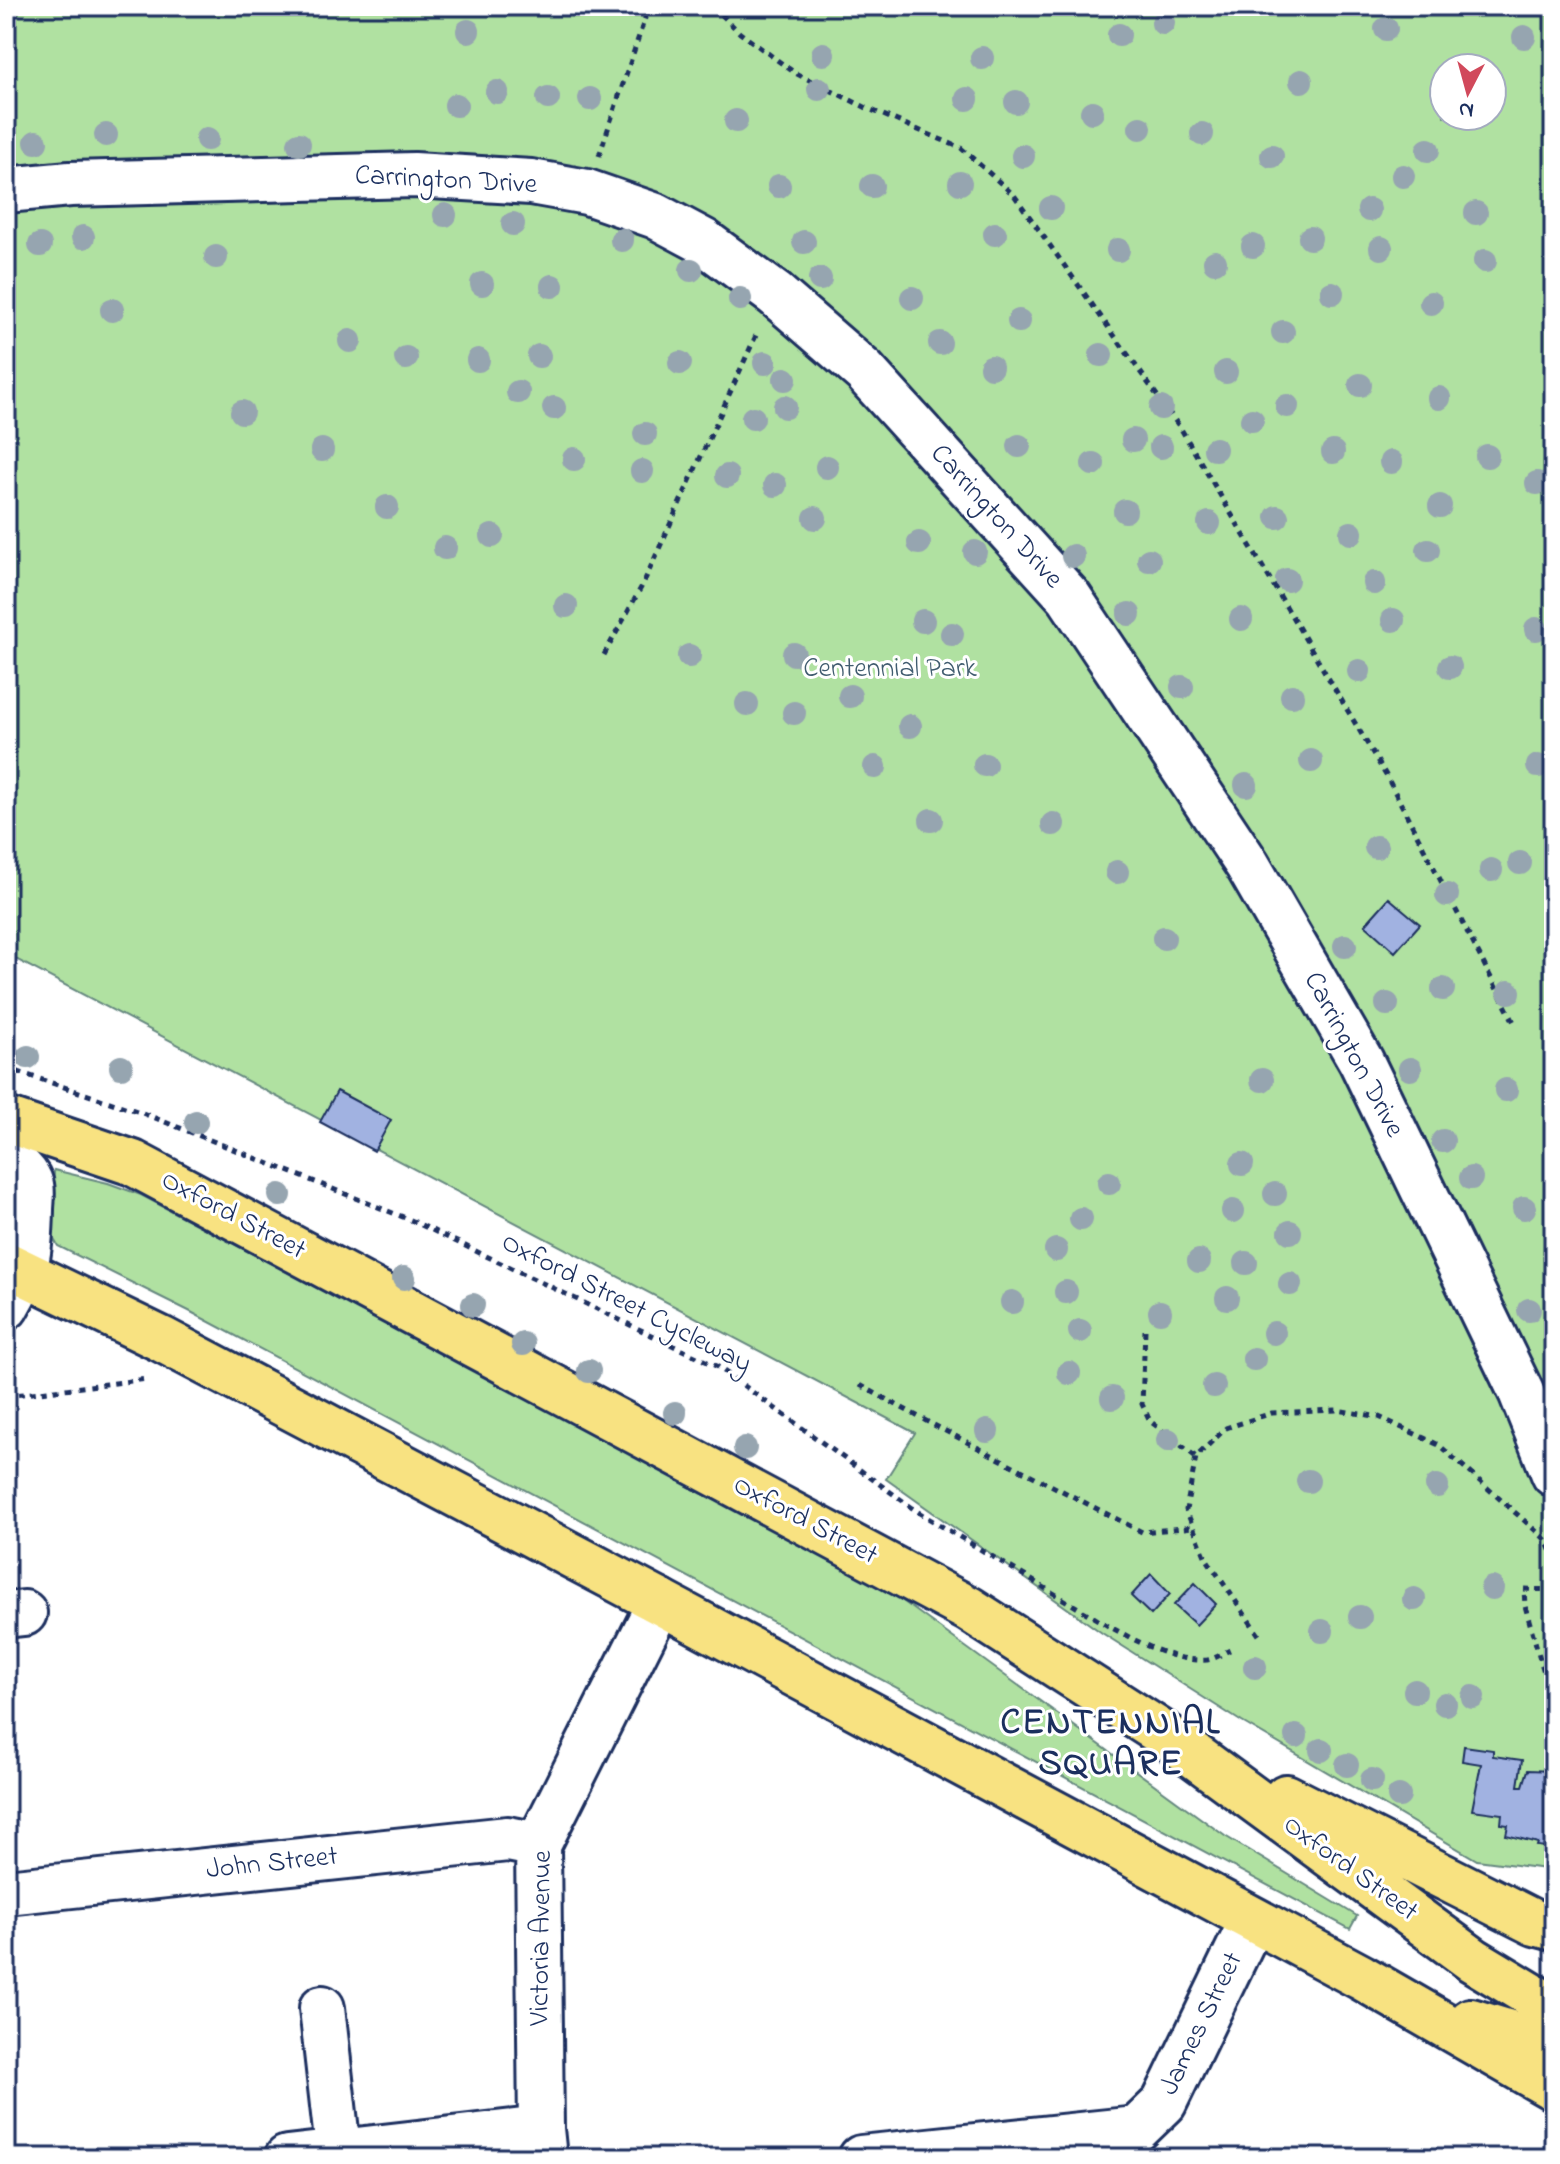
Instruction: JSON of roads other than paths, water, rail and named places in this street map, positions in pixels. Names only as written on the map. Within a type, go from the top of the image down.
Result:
[{"type":"main road","name":"Oxford Street","points":[[6,1120],[133,1163],[969,1609],[1173,1740],[1473,1960],[1554,2009]]},
{"type":"main road","points":[[12,1281],[161,1339],[1361,1977],[1554,2088]]},
{"type":"main road","points":[[1173,1740],[1535,1923],[1554,1928]]},
{"type":"main road","points":[[1361,1977],[1475,2023],[1554,2042]]},
{"type":"street","name":"Carrington Drive","points":[[6,190],[147,181],[414,175],[531,182],[587,192],[656,216],[703,241],[775,294],[864,371],[1069,597],[1238,851],[1361,1061],[1521,1392],[1554,1474]]},
{"type":"street","points":[[6,1157],[24,1172],[31,1185],[31,1233],[12,1281]]},
{"type":"street","name":"Victoria Avenue","points":[[543,2144],[538,1845],[660,1602]]},
{"type":"street","name":"John Street","points":[[6,1892],[508,1839],[538,1845]]},
{"type":"street","name":"James Street","points":[[861,2158],[1137,2129],[1164,2103],[1252,1921]]},
{"type":"street","points":[[322,2008],[339,2155]]},
{"type":"street","points":[[287,2158],[543,2144]]},
{"type":"district","name":"CENTENNIAL SQUARE","points":[[1111,1744]]},
{"type":"park label","name":"Centennial Park","points":[[890,669]]}]
